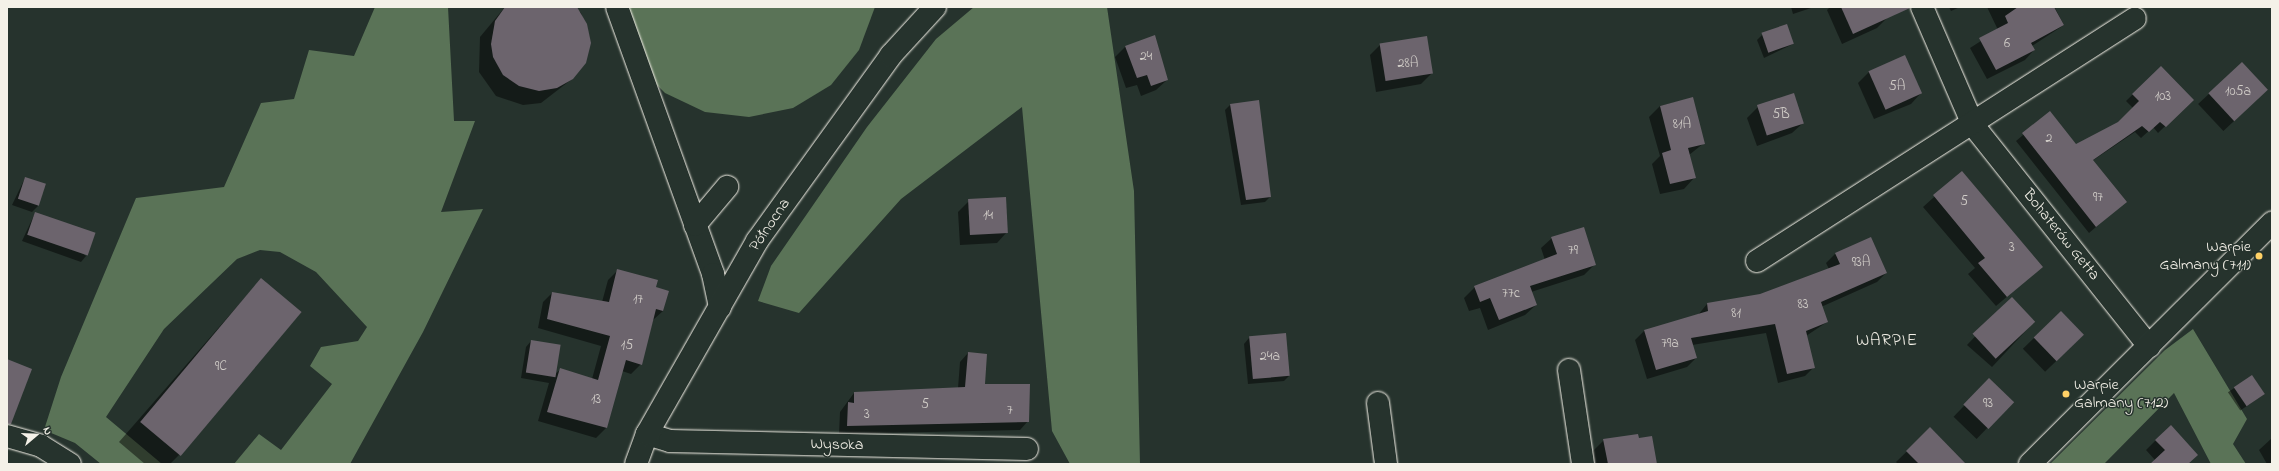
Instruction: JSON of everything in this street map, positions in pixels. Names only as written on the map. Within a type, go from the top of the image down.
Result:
[{"type":"street","points":[[618,7],[695,225],[720,308]]},
{"type":"street","name":"Północna","points":[[636,464],[647,434],[761,235],[892,56],[935,7]]},
{"type":"street","name":"Bohaterów Getta","points":[[1922,7],[1973,125],[2149,346]]},
{"type":"street","points":[[1757,261],[1973,125],[2135,18]]},
{"type":"street","points":[[695,225],[727,187]]},
{"type":"street","points":[[2030,464],[2272,223]]},
{"type":"street","points":[[1569,370],[1583,464]]},
{"type":"street","points":[[1378,403],[1386,464]]},
{"type":"street","name":"Wysoka","points":[[647,434],[670,441],[1027,449]]},
{"type":"street","points":[[7,436],[41,446],[70,464]]},
{"type":"green space","points":[[375,7],[448,7],[454,121],[475,121],[441,212],[483,209],[423,332],[350,464],[234,464],[259,434],[281,450],[332,384],[310,366],[321,347],[358,341],[367,327],[316,272],[280,252],[260,250],[237,259],[164,329],[106,417],[162,464],[101,464],[75,443],[44,430],[61,377],[136,198],[224,187],[261,103],[294,99],[309,50],[354,56]]},
{"type":"green space","points":[[612,7],[875,7],[859,50],[831,85],[793,108],[749,117],[705,112],[665,93],[634,62]]},
{"type":"green space","points":[[974,7],[1107,7],[1134,191],[1140,464],[1070,464],[1052,431],[1022,107],[901,199],[799,313],[758,301],[771,266],[867,127],[936,39]]},
{"type":"green space","points":[[2193,329],[2247,419],[2233,444],[2246,464],[2211,464],[2174,393],[2104,464],[2050,464],[2165,350]]},
{"type":"building","points":[[505,7],[577,7],[587,24],[591,43],[586,63],[573,79],[557,88],[539,91],[519,86],[503,75],[493,57],[491,44],[495,21]]},
{"type":"building","points":[[1841,7],[1910,7],[1910,8],[1853,34]]},
{"type":"building","points":[[2018,7],[2054,7],[2064,25],[2031,43],[2035,50],[1996,70],[1979,38],[2008,23],[2005,16]]},
{"type":"building","points":[[1787,24],[1794,44],[1768,53],[1761,33]]},
{"type":"building","points":[[1155,35],[1168,80],[1151,86],[1147,75],[1137,78],[1125,46]]},
{"type":"building","points":[[1427,36],[1433,74],[1386,81],[1380,44]]},
{"type":"building","points":[[1905,55],[1922,93],[1886,110],[1868,71]]},
{"type":"building","points":[[2242,62],[2268,90],[2234,121],[2208,93]]},
{"type":"building","points":[[2161,66],[2194,100],[2166,127],[2160,122],[2149,132],[2142,126],[2093,160],[2127,202],[2096,227],[2022,133],[2050,111],[2076,144],[2118,122],[2139,101],[2132,94]]},
{"type":"building","points":[[1794,93],[1804,123],[1767,135],[1757,105]]},
{"type":"building","points":[[1693,97],[1705,144],[1688,148],[1696,178],[1670,184],[1662,153],[1671,150],[1660,106]]},
{"type":"building","points":[[1259,100],[1271,197],[1246,200],[1230,104]]},
{"type":"building","points":[[1962,171],[2043,267],[2007,297],[1978,263],[1985,258],[1933,195]]},
{"type":"building","points":[[25,177],[46,184],[39,206],[18,199]]},
{"type":"building","points":[[1006,197],[1008,233],[970,235],[968,199]]},
{"type":"building","points":[[35,212],[96,233],[88,256],[27,235]]},
{"type":"building","points":[[1584,227],[1596,265],[1530,286],[1537,305],[1499,320],[1490,298],[1480,302],[1474,286],[1557,254],[1551,237]]},
{"type":"building","points":[[1871,237],[1887,273],[1821,302],[1828,322],[1806,331],[1815,368],[1787,374],[1775,324],[1691,338],[1697,358],[1656,370],[1644,330],[1708,311],[1707,303],[1760,294],[1840,264],[1835,253]]},
{"type":"building","points":[[617,269],[658,280],[656,287],[669,291],[663,311],[656,309],[642,365],[626,360],[607,428],[547,412],[560,368],[598,380],[610,336],[547,319],[552,292],[609,302]]},
{"type":"building","points":[[261,278],[302,312],[181,456],[140,422]]},
{"type":"building","points":[[2012,297],[2035,322],[1996,359],[1973,334]]},
{"type":"building","points":[[2061,311],[2084,335],[2057,361],[2034,337]]},
{"type":"building","points":[[1286,333],[1290,376],[1253,379],[1249,336]]},
{"type":"building","points":[[531,340],[561,345],[555,377],[526,373]]},
{"type":"building","points":[[968,352],[987,354],[985,384],[1030,384],[1029,422],[847,426],[848,402],[854,403],[854,392],[965,387]]},
{"type":"building","points":[[7,359],[32,369],[11,424],[7,424]]},
{"type":"building","points":[[2252,375],[2265,394],[2247,406],[2234,387]]},
{"type":"building","points":[[1989,378],[2014,402],[1988,429],[1963,405]]},
{"type":"building","points":[[2171,425],[2198,455],[2188,464],[2150,464],[2165,450],[2155,440]]},
{"type":"building","points":[[1930,427],[1966,464],[1919,464],[1906,451]]},
{"type":"building","points":[[1638,434],[1639,438],[1652,436],[1657,464],[1608,464],[1603,439]]},
{"type":"place","name":"Warpie Galmany (711)","points":[[2259,256]]},
{"type":"place","name":"Warpie Galmany (712)","points":[[2066,394]]},
{"type":"district","name":"WARPIE","points":[[1887,341]]}]
